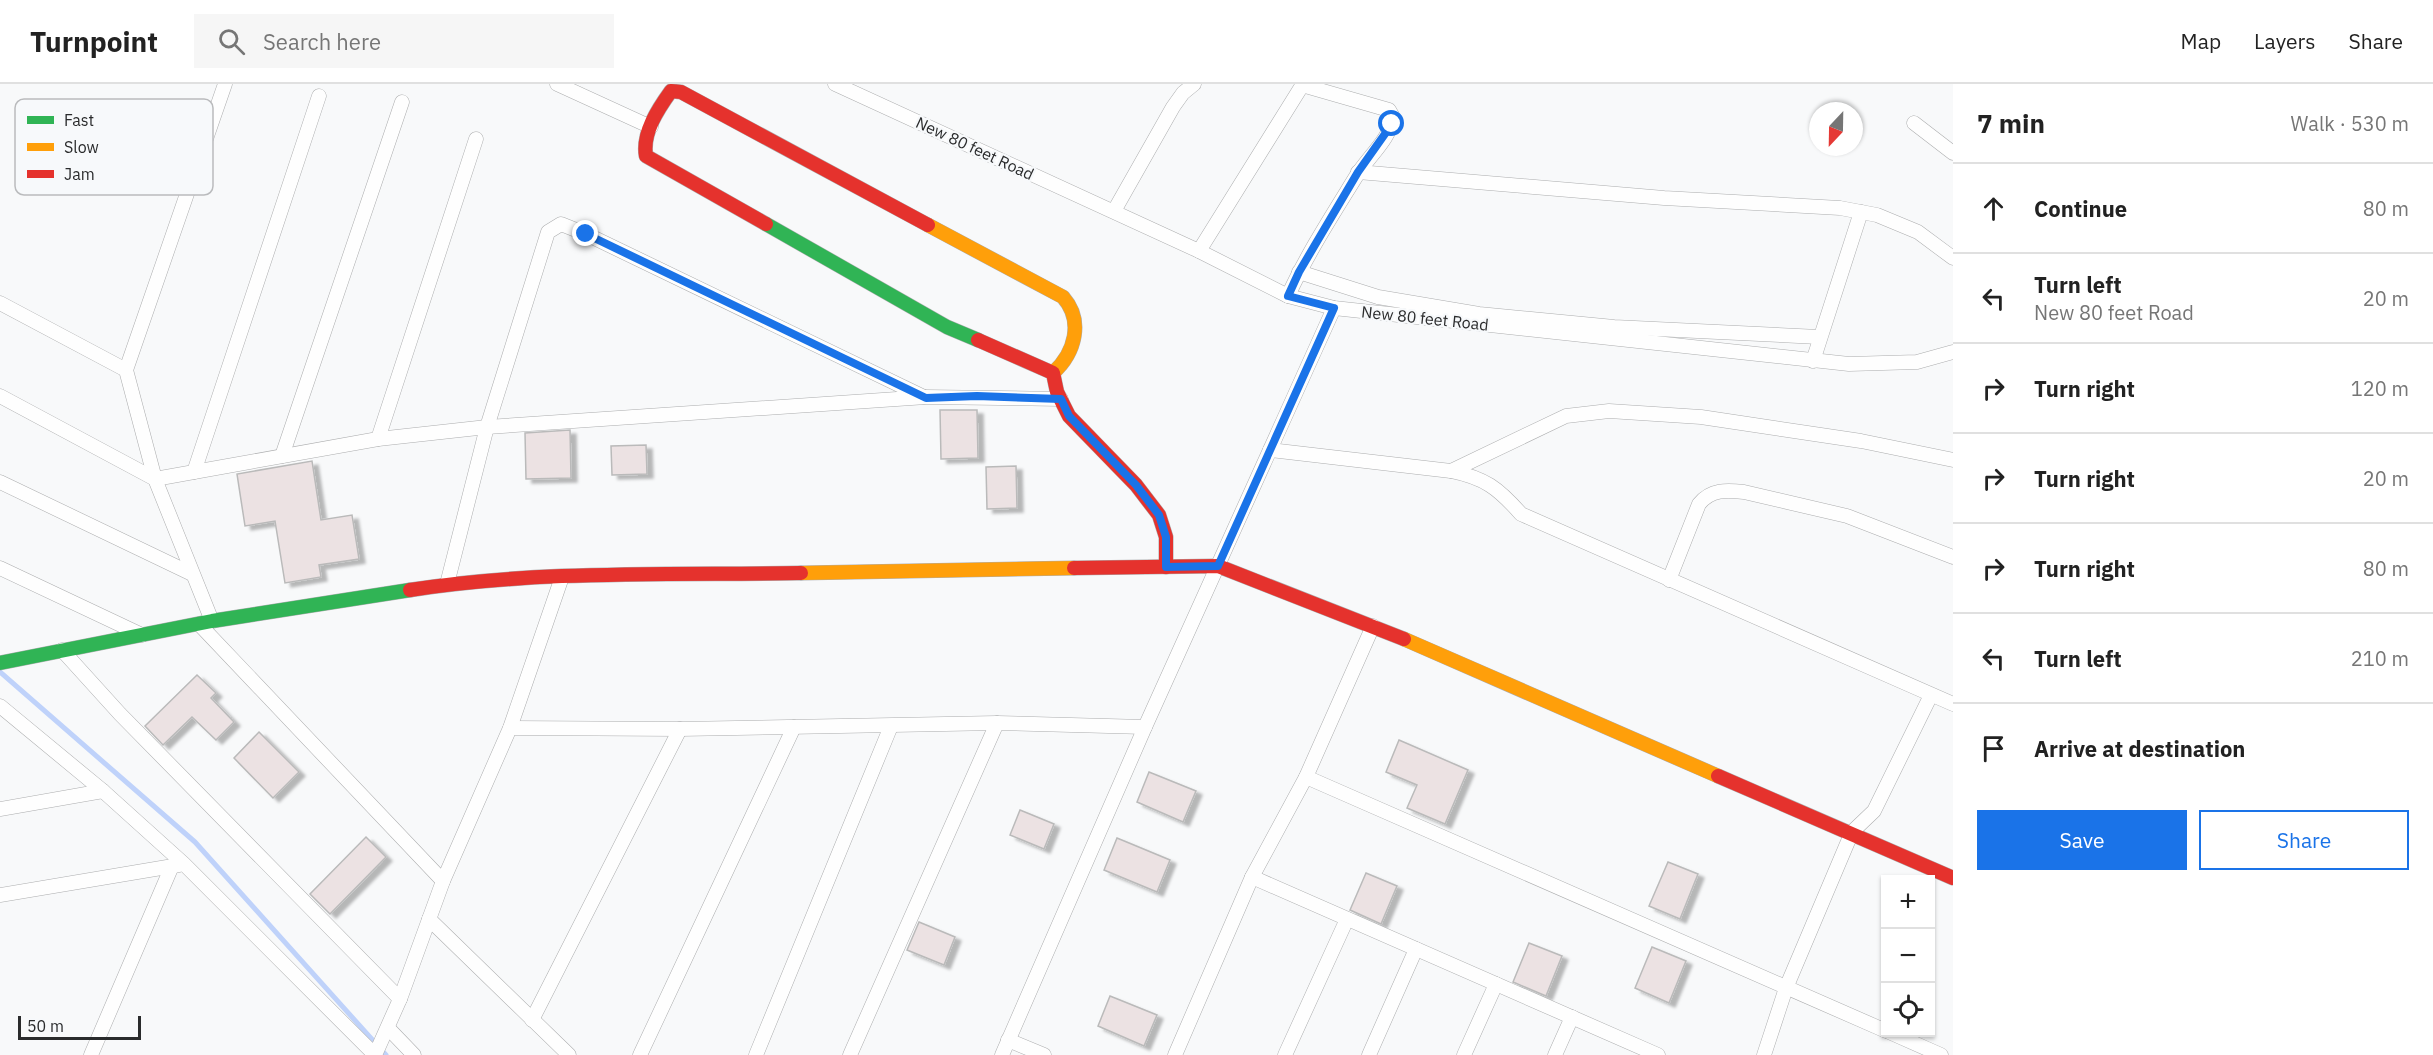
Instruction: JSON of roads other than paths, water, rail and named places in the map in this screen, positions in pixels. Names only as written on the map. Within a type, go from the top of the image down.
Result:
[{"type":"street","points":[[558,84],[651,127]]},
{"type":"street","name":"New 80 feet Road","points":[[835,84],[1114,211],[1288,296],[1334,308],[1849,364],[1917,362],[1953,352]]},
{"type":"street","points":[[1114,211],[1173,107],[1183,93],[1194,84]]},
{"type":"street","points":[[1199,251],[1303,84],[1389,110],[1393,117],[1390,130],[1358,172],[1299,272],[1288,296]]},
{"type":"street","points":[[213,114],[223,85]]},
{"type":"street","points":[[1053,373],[1061,368],[1069,354],[1074,337],[1073,308],[1063,297],[681,92],[671,91],[668,95],[643,147],[646,156],[947,327],[1053,373],[1069,416],[1136,485],[1159,515],[1166,537],[1166,567]]},
{"type":"street","points":[[194,472],[319,96]]},
{"type":"street","points":[[282,456],[402,102]]},
{"type":"street","points":[[1914,123],[1953,153]]},
{"type":"street","points":[[378,439],[476,139]]},
{"type":"street","points":[[1358,172],[1664,198],[1840,208],[1877,215],[1918,232],[1953,258]]},
{"type":"street","points":[[186,195],[126,370],[154,479],[192,574],[206,622],[443,881]]},
{"type":"street","points":[[1813,361],[1862,212]]},
{"type":"street","points":[[447,584],[487,427],[549,232],[561,224],[926,398]]},
{"type":"street","points":[[1299,272],[1378,297],[1479,314],[1614,327],[1819,337]]},
{"type":"street","points":[[0,303],[126,370]]},
{"type":"street","points":[[1002,1055],[1145,727],[1334,308]]},
{"type":"street","points":[[0,396],[154,479],[378,439],[487,427],[926,398],[977,396],[1061,399]]},
{"type":"street","points":[[1451,471],[1566,416],[1609,411],[1701,417],[1861,441],[1953,460]]},
{"type":"street","points":[[1270,450],[1451,471],[1475,476],[1490,484],[1521,514],[1953,704]]},
{"type":"street","points":[[0,482],[192,574]]},
{"type":"street","points":[[1669,580],[1699,504],[1713,492],[1728,490],[1755,494],[1847,516],[1953,557]]},
{"type":"street","points":[[0,663],[206,622],[447,584],[562,577],[1218,566],[1373,626],[1852,832],[1953,878]]},
{"type":"street","points":[[0,568],[142,635]]},
{"type":"street","points":[[0,706],[103,791],[375,1055],[400,999],[443,881],[510,728],[562,577]]},
{"type":"street","points":[[1175,1055],[1252,877],[1306,777],[1373,626]]},
{"type":"street","points":[[62,650],[120,714],[400,999]]},
{"type":"street","points":[[1764,1055],[1786,988],[1852,832],[1874,811],[1931,695]]},
{"type":"street","points":[[510,728],[680,729],[997,723],[1145,727]]},
{"type":"street","points":[[850,1055],[997,723]]},
{"type":"street","points":[[756,1055],[891,726]]},
{"type":"street","points":[[640,1055],[795,727]]},
{"type":"street","points":[[532,1020],[680,729]]},
{"type":"street","points":[[1306,777],[1881,1029]]},
{"type":"street","points":[[0,809],[103,791]]},
{"type":"street","points":[[0,895],[178,865]]},
{"type":"street","points":[[91,1055],[178,865]]},
{"type":"street","points":[[1252,877],[1653,1054]]},
{"type":"street","points":[[429,919],[568,1055]]},
{"type":"street","points":[[1285,1055],[1347,919]]},
{"type":"street","points":[[1369,1055],[1416,949]]},
{"type":"street","points":[[1464,1055],[1496,984]]},
{"type":"street","points":[[1555,1055],[1572,1017]]},
{"type":"street","points":[[388,1028],[414,1055]]},
{"type":"street","points":[[1899,1037],[1941,1055]]},
{"type":"street","points":[[1008,1040],[1044,1055]]},
{"type":"waterway","points":[[0,672],[195,842],[386,1055]]}]
